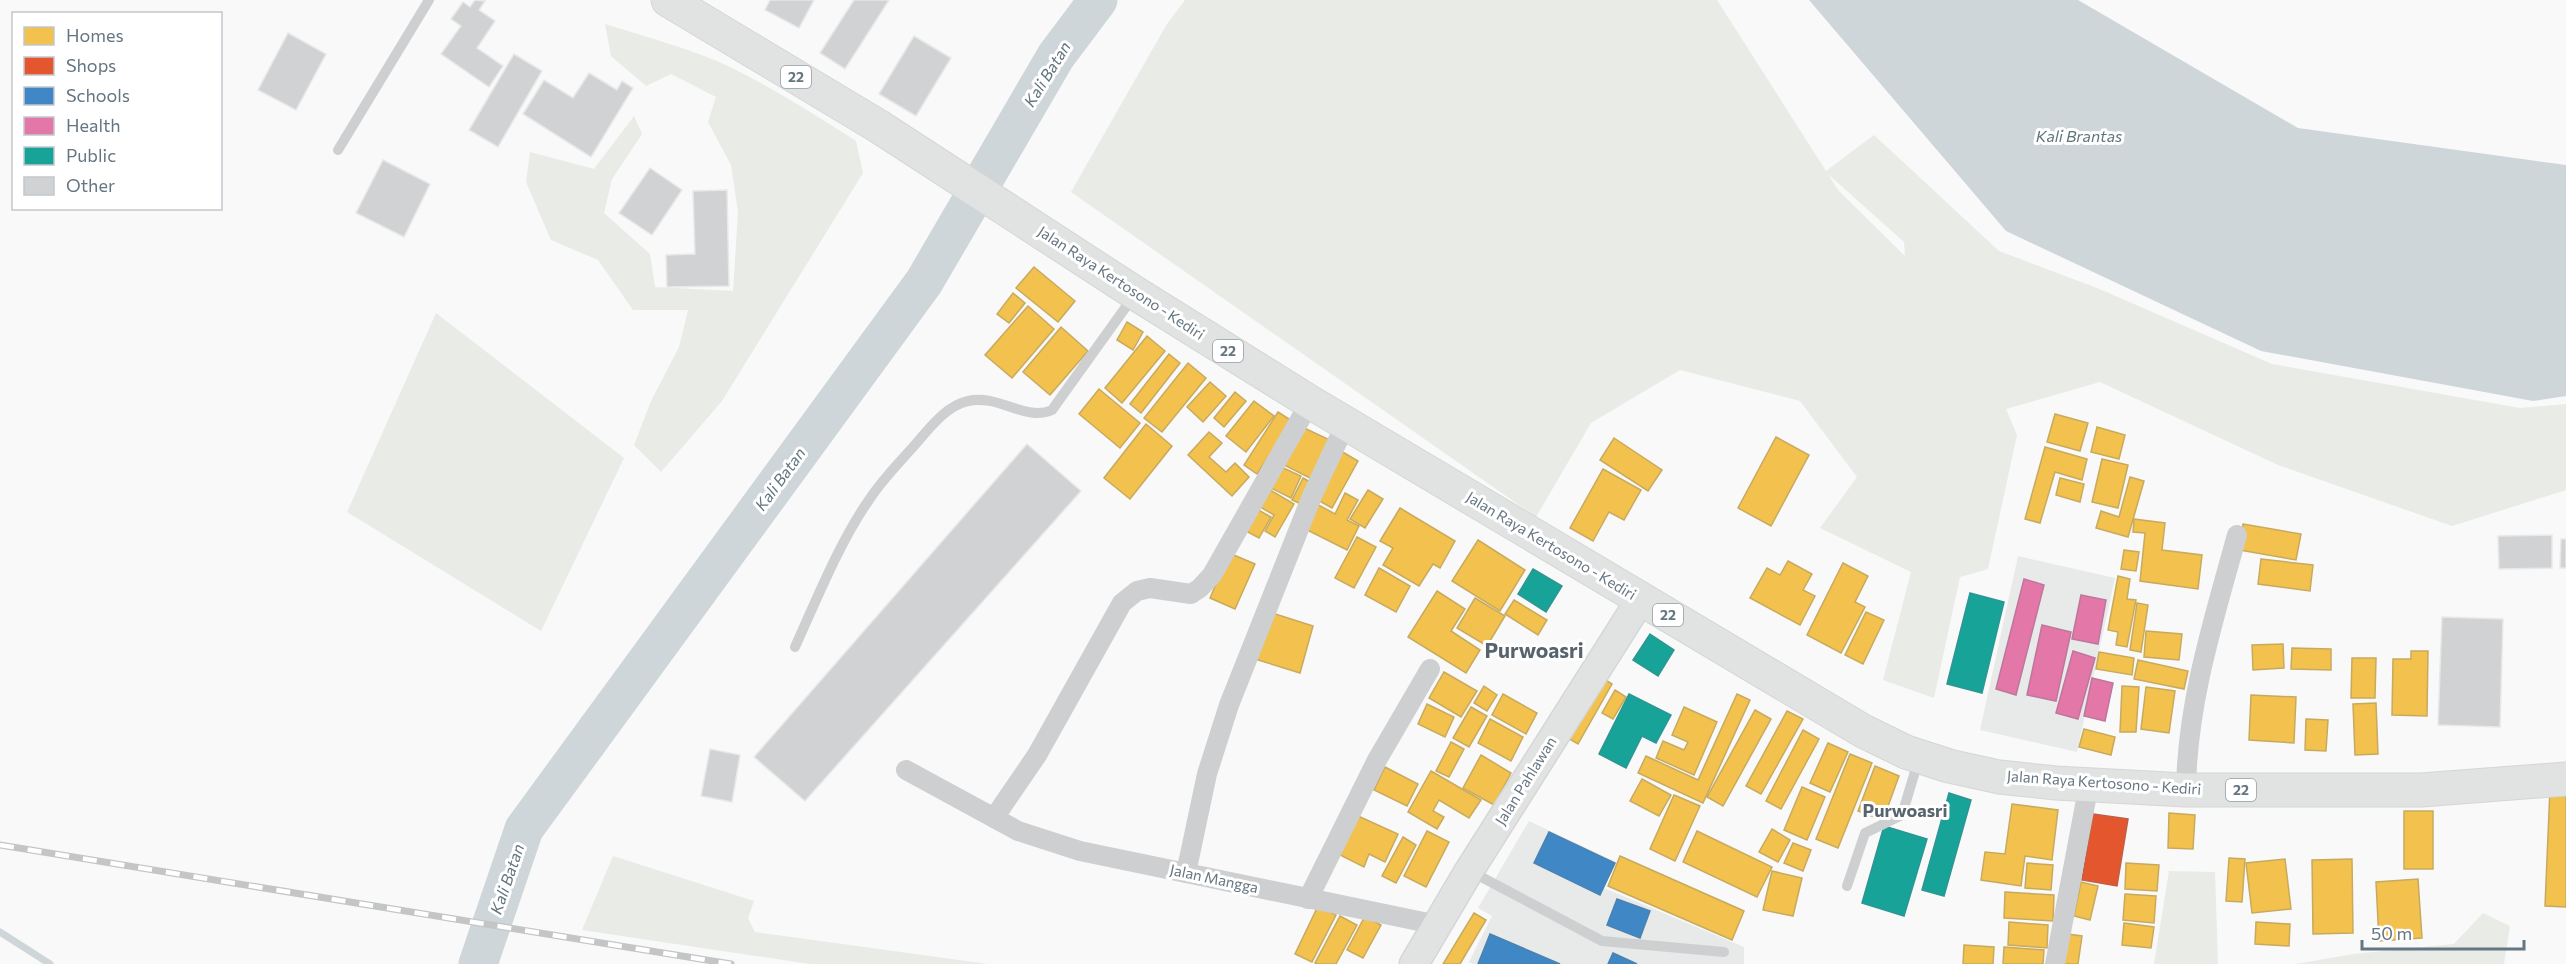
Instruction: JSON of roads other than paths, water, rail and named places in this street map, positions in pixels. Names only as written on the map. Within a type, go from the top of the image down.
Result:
[{"type":"highway","name":"Jalan Raya Kertosono - Kediri","points":[[668,0],[878,126],[1135,293],[1310,402],[1863,731],[1919,756],[1949,766],[1999,777],[2186,790],[2421,789],[2566,779]]},
{"type":"main road","name":"Jalan Pahlawan","points":[[1414,964],[1469,871],[1641,599]]},
{"type":"street","points":[[994,818],[1037,755],[1122,603],[1137,591],[1150,588],[1191,594],[1200,588],[1212,575],[1310,402]]},
{"type":"street","points":[[1186,873],[1207,774],[1229,705],[1303,518],[1346,423]]},
{"type":"street","points":[[2186,790],[2189,728],[2207,644],[2236,535]]},
{"type":"street","points":[[1308,899],[1377,760],[1430,669]]},
{"type":"street","name":"Jalan Mangga","points":[[906,770],[1018,831],[1080,851],[1438,925]]},
{"type":"street","points":[[2055,964],[2089,784]]},
{"type":"lane","points":[[338,150],[429,0]]},
{"type":"lane","points":[[795,647],[850,532],[869,499],[934,422],[957,405],[969,401],[996,401],[1031,413],[1044,414],[1053,410],[1135,293]]},
{"type":"lane","points":[[1846,885],[1865,833],[1902,815],[1919,756]]},
{"type":"lane","points":[[1469,871],[1602,941],[1724,952]]},
{"type":"water","name":"Kali Brantas","points":[[1809,0],[2078,0],[2298,128],[2566,165],[2566,396],[2533,401],[2261,351],[2006,231]]},
{"type":"waterway","name":"Kali Batan","points":[[478,964],[524,829],[924,282],[1056,56],[1098,0]]},
{"type":"waterway","points":[[0,932],[50,964]]},
{"type":"railway","points":[[0,845],[731,964]]},
{"type":"district","name":"Purwoasri","points":[[1534,651]]},
{"type":"district","name":"Purwoasri","points":[[1905,811]]}]
